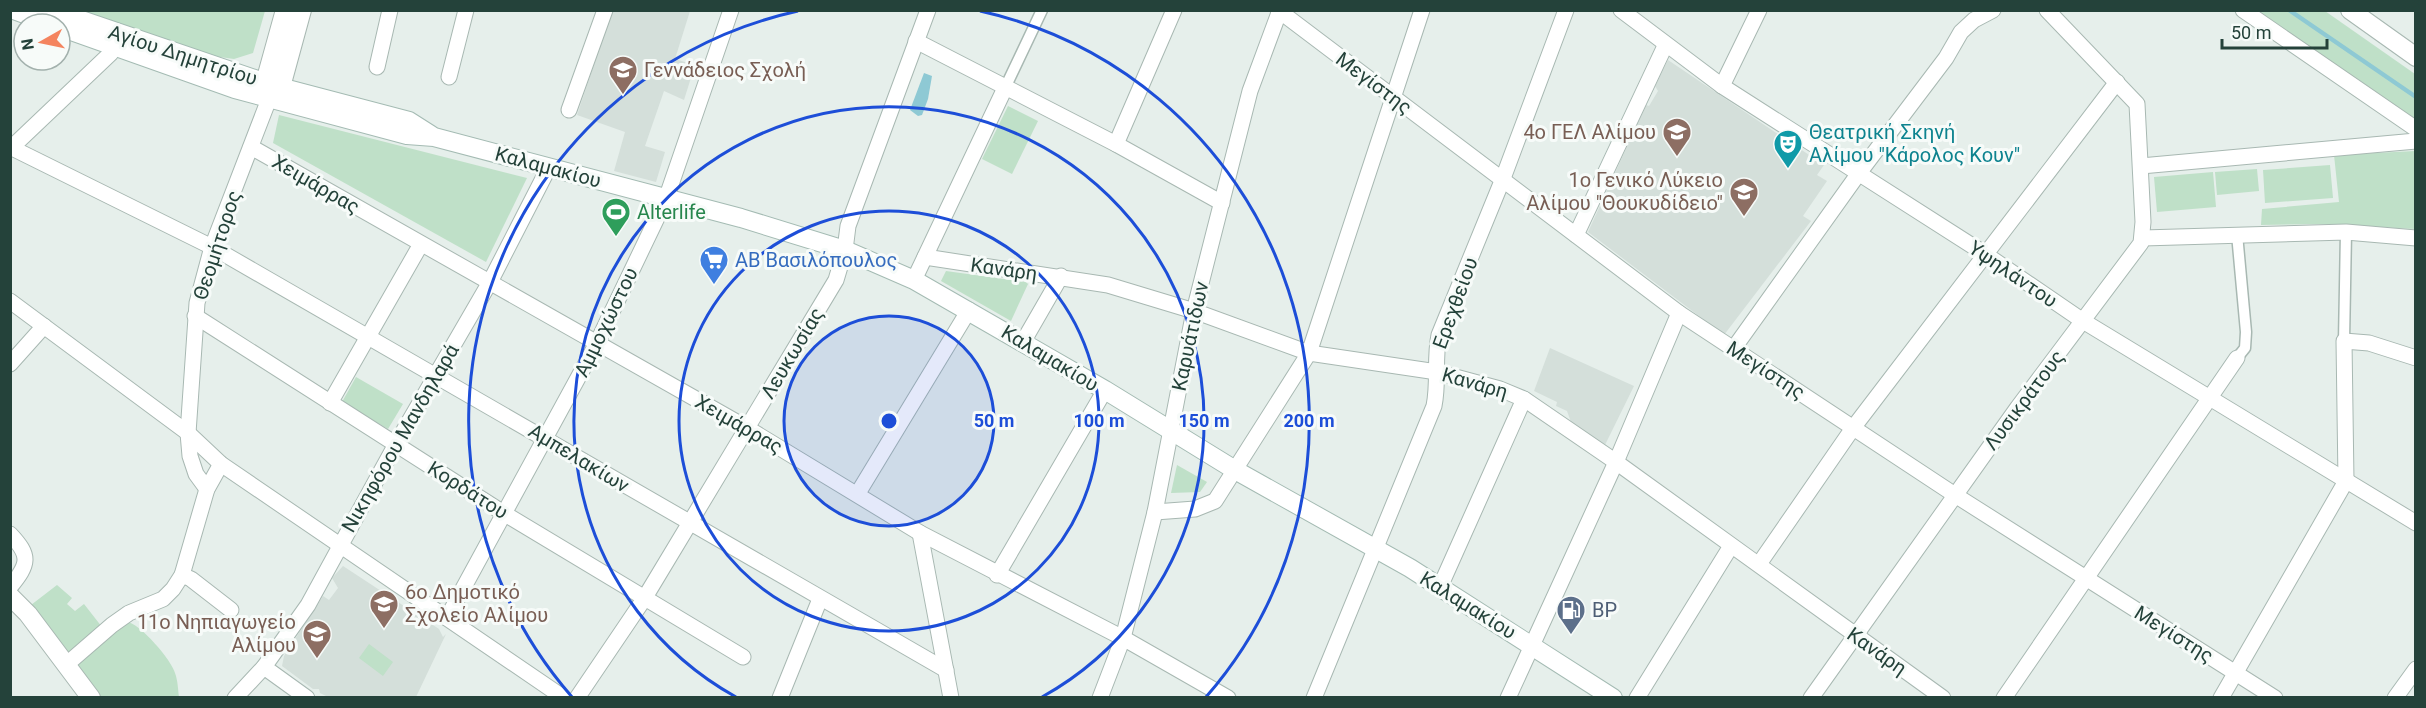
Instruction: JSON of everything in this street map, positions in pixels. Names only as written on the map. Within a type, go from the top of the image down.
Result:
[{"type":"main road","name":"Αγίου Δημητρίου","points":[[52,10],[119,41]]},
{"type":"main road","name":"Θεομήτορος","points":[[272,89],[285,10]]},
{"type":"main road","name":"Θεομήτορος","points":[[272,89],[302,10]]},
{"type":"main road","points":[[2350,10],[2415,57]]},
{"type":"main road","name":"Αγίου Δημητρίου","points":[[72,30],[119,41],[272,89]]},
{"type":"main road","name":"Καλαμακίου","points":[[272,89],[393,116],[409,121],[435,136],[845,250],[914,280],[1105,390],[1235,470],[1440,587],[1613,698]]},
{"type":"main road","points":[[10,596],[67,664],[91,698]]},
{"type":"street","points":[[376,67],[390,10]]},
{"type":"street","points":[[449,77],[466,10]]},
{"type":"street","points":[[569,110],[605,10]]},
{"type":"street","name":"Αμμοχώστου","points":[[447,618],[597,343],[666,199],[731,10]]},
{"type":"street","name":"Λευκωσίας","points":[[577,698],[644,599],[836,280],[845,250],[848,226],[928,10]]},
{"type":"street","points":[[914,280],[1042,10]]},
{"type":"street","points":[[1116,144],[1174,10]]},
{"type":"street","points":[[1155,512],[1206,506],[1215,501],[1309,353],[1422,10]]},
{"type":"street","name":"Ερεχθείου","points":[[1314,698],[1434,406],[1438,386],[1435,355],[1439,335],[1502,181],[1566,10]]},
{"type":"street","name":"Υψηλάντου","points":[[1621,10],[1722,86],[1985,254],[2083,321],[2415,523]]},
{"type":"street","points":[[1722,86],[1759,10]]},
{"type":"street","points":[[1734,348],[1859,173],[1946,58],[1961,32],[1974,20],[1993,10]]},
{"type":"street","points":[[2047,10],[2137,104],[2142,166],[2143,238],[2346,232],[2415,238]]},
{"type":"street","points":[[2243,10],[2415,129]]},
{"type":"street","name":"Μεγίστης","points":[[1279,11],[1679,313],[1955,495],[2275,698]]},
{"type":"street","name":"Καρυάτιδων","points":[[1101,698],[1123,638],[1155,512],[1194,311],[1250,90],[1279,11]]},
{"type":"street","points":[[11,148],[111,53],[119,41]]},
{"type":"street","points":[[916,41],[1116,144],[1221,203]]},
{"type":"street","points":[[1576,235],[1665,45]]},
{"type":"street","points":[[1759,564],[1854,428],[2117,82]]},
{"type":"street","name":"Θεομήτορος","points":[[207,489],[196,474],[190,456],[188,433],[195,316],[200,286],[212,247],[272,89]]},
{"type":"street","points":[[2142,166],[2415,141]]},
{"type":"street","name":"Χειμάρρας","points":[[251,147],[747,428],[920,533],[997,575],[1123,638],[1228,698]]},
{"type":"street","name":"Αμπελακίων","points":[[11,148],[212,247],[546,439],[688,524],[945,670]]},
{"type":"street","name":"Νικηφόρου Μανδηλαρά","points":[[235,698],[264,667],[308,605],[396,444],[490,282],[549,167]]},
{"type":"street","points":[[2222,698],[2346,481],[2344,341],[2346,232]]},
{"type":"street","points":[[2004,698],[2085,578],[2212,398],[2244,348],[2246,332],[2237,234]]},
{"type":"street","name":"Λυσικράτους","points":[[1811,698],[1955,495],[2143,238]]},
{"type":"street","points":[[330,403],[421,244]]},
{"type":"street","name":"Κανάρη","points":[[925,257],[1108,285],[1194,311],[1309,353],[1437,372],[1500,389],[1524,399],[1759,564],[1943,698]]},
{"type":"street","points":[[1023,342],[1061,276]]},
{"type":"street","points":[[10,301],[188,433],[221,464],[564,698]]},
{"type":"street","points":[[858,494],[969,310]]},
{"type":"street","points":[[1508,698],[1616,462],[1679,313]]},
{"type":"street","name":"Κορδάτου","points":[[195,316],[505,514],[743,657]]},
{"type":"street","points":[[10,364],[44,326]]},
{"type":"street","points":[[2344,341],[2370,343],[2415,358]]},
{"type":"street","points":[[997,575],[1105,390]]},
{"type":"street","points":[[1440,587],[1524,399]]},
{"type":"street","points":[[67,664],[129,613],[163,599],[173,589],[182,575],[207,489],[221,464]]},
{"type":"street","points":[[920,533],[951,698]]},
{"type":"street","points":[[10,534],[23,548],[26,560],[23,571],[10,587]]},
{"type":"street","points":[[1637,698],[1731,546]]},
{"type":"street","points":[[182,575],[191,579],[231,610]]},
{"type":"street","points":[[780,698],[820,599]]},
{"type":"street","points":[[264,667],[307,698]]},
{"type":"street","points":[[2395,698],[2415,669]]},
{"type":"shaded area","name":"Γεννάδειος Σχολή","points":[[612,11],[690,11],[675,59],[695,65],[684,100],[664,91],[645,146],[665,152],[656,182],[614,171],[625,132],[577,115]]},
{"type":"shaded area","points":[[1668,60],[1824,165],[1817,175],[1827,181],[1803,216],[1811,221],[1724,335],[1588,232],[1646,105],[1649,106],[1658,91],[1655,86]]},
{"type":"shaded area","points":[[1550,348],[1634,386],[1604,447],[1571,422],[1567,411],[1556,406],[1557,402],[1534,391]]},
{"type":"shaded area","name":"6ο Δημοτικό Σχολείο Αλίμου","points":[[343,566],[439,629],[443,637],[446,634],[416,697],[328,697],[282,666],[284,656],[323,596],[329,600],[338,588],[332,578]]},
{"type":"green space","points":[[82,11],[265,11],[253,53],[234,59],[213,56]]},
{"type":"green space","points":[[2255,11],[2325,11],[2415,74],[2415,121]]},
{"type":"green space","points":[[1008,106],[1038,121],[1012,174],[982,159]]},
{"type":"green space","points":[[279,115],[527,178],[486,262],[273,143]]},
{"type":"green space","points":[[2415,151],[2415,229],[2323,224],[2261,225],[2262,209],[2339,202],[2334,155]]},
{"type":"green space","points":[[2330,165],[2333,198],[2265,203],[2263,170]]},
{"type":"green space","points":[[2257,169],[2259,191],[2217,195],[2215,172]]},
{"type":"green space","points":[[2213,172],[2216,207],[2157,212],[2154,177]]},
{"type":"green space","points":[[946,271],[1028,284],[1011,321],[941,281]]},
{"type":"green space","points":[[356,377],[403,404],[388,429],[342,402]]},
{"type":"green space","points":[[1177,465],[1207,482],[1200,492],[1171,493]]},
{"type":"green space","points":[[57,585],[72,598],[67,604],[75,611],[84,604],[102,627],[69,656],[31,605]]},
{"type":"green space","points":[[127,622],[147,635],[173,667],[179,697],[101,697],[76,666]]},
{"type":"green space","points":[[369,644],[393,662],[383,676],[359,658]]},
{"type":"water","points":[[924,73],[932,76],[928,99],[922,115],[918,116],[910,110]]},
{"type":"waterway","points":[[2289,10],[2416,97]]},
{"type":"place","name":"Γεννάδειος Σχολή","points":[[623,96]]},
{"type":"place","name":"4ο ΓΕΛ Αλίμου","points":[[1677,158]]},
{"type":"place","name":"Θεατρική Σκηνή Αλίμου \"Κάρολος Κουν\"","points":[[1788,170]]},
{"type":"place","name":"1ο Γενικό Λύκειο Αλίμου \"Θουκυδίδειο\"","points":[[1744,218]]},
{"type":"place","name":"Alterlife","points":[[616,238]]},
{"type":"place","name":"ΑΒ Βασιλόπουλος","points":[[714,286]]},
{"type":"place","name":"6ο Δημοτικό Σχολείο Αλίμου","points":[[384,630]]},
{"type":"place","name":"BP","points":[[1571,636]]},
{"type":"place","name":"11ο Νηπιαγωγείο Αλίμου","points":[[317,660]]}]
